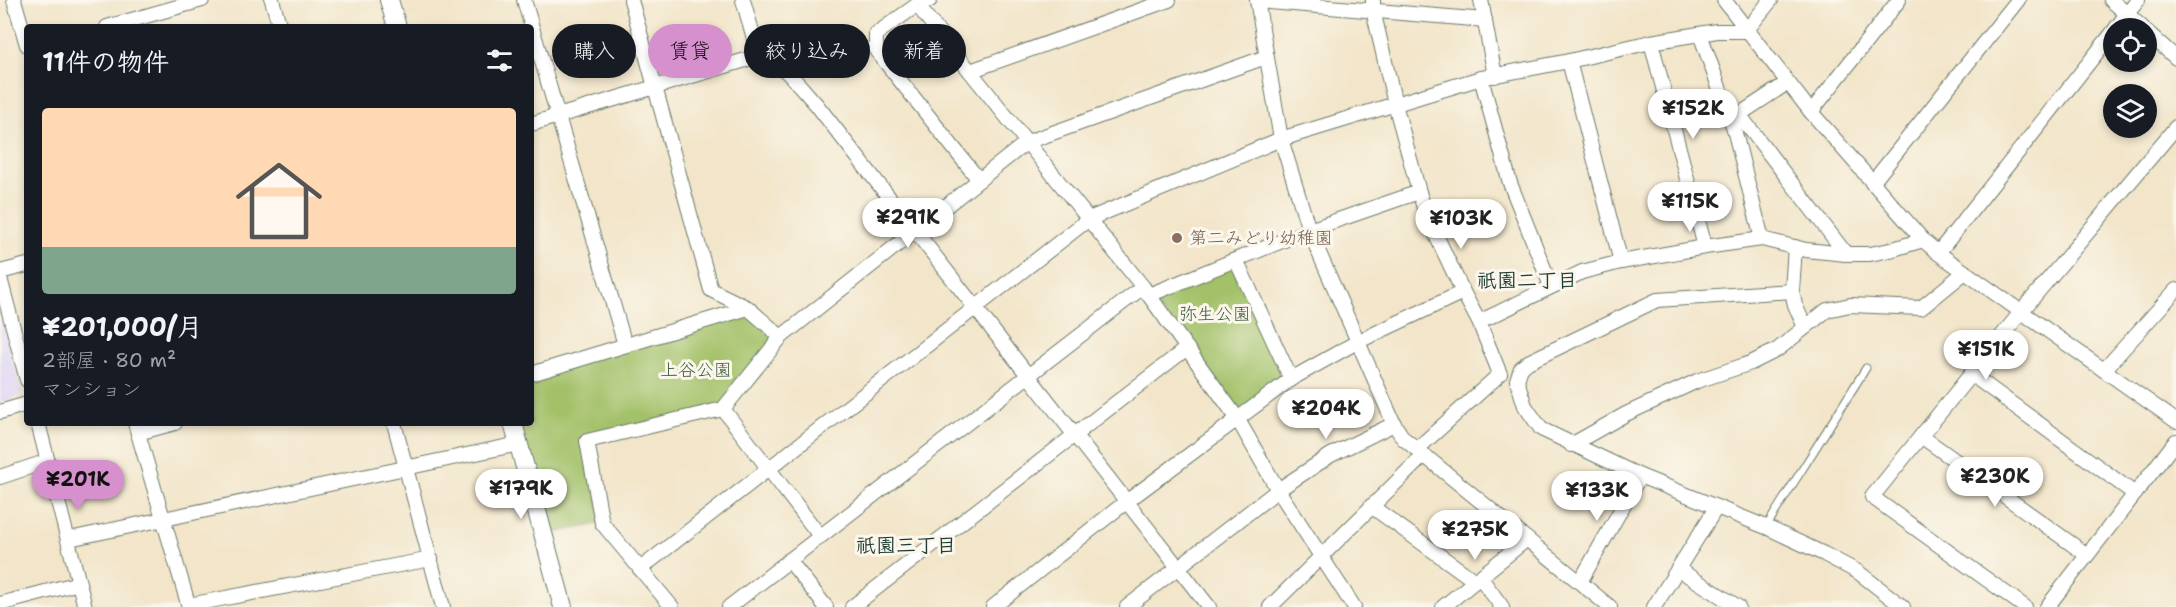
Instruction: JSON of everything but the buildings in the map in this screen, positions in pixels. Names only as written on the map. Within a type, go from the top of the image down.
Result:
[{"type":"street","points":[[14,0],[24,35]]},
{"type":"street","points":[[118,24],[202,0]]},
{"type":"street","points":[[272,0],[279,24]]},
{"type":"street","points":[[389,0],[396,24]]},
{"type":"street","points":[[524,0],[531,24]]},
{"type":"street","points":[[631,0],[717,318]]},
{"type":"street","points":[[743,0],[750,24]]},
{"type":"street","points":[[970,71],[1169,0]]},
{"type":"street","points":[[1485,20],[1373,5],[1257,0],[1281,139],[1309,230],[1394,424],[1403,438],[1610,607]]},
{"type":"street","points":[[1481,0],[1495,76]]},
{"type":"street","points":[[1724,0],[1811,112],[1923,240],[1938,253],[2176,421]]},
{"type":"street","points":[[1746,31],[1771,0]]},
{"type":"street","points":[[1811,112],[1899,0]]},
{"type":"street","points":[[1872,183],[2018,0]]},
{"type":"street","points":[[2111,0],[2132,18]]},
{"type":"street","points":[[2124,18],[2138,0]]},
{"type":"street","points":[[979,180],[876,50],[876,34],[923,3],[970,71],[1146,291],[1237,418],[1278,490],[1354,607]]},
{"type":"street","points":[[1270,607],[1322,558],[1421,452],[1500,374],[1479,322],[1426,214],[1395,105],[1373,5]]},
{"type":"street","points":[[640,569],[1089,219],[1281,139],[1481,78],[1652,42],[1717,31],[1746,31]]},
{"type":"street","points":[[534,34],[625,345]]},
{"type":"street","points":[[1700,34],[1737,123],[1762,239]]},
{"type":"street","points":[[2157,40],[2176,57]]},
{"type":"street","points":[[1652,42],[1705,247]]},
{"type":"street","points":[[1938,253],[2103,45]]},
{"type":"street","points":[[672,607],[602,523],[587,441],[723,409],[781,337],[1027,142],[1266,57]]},
{"type":"street","points":[[534,123],[744,61]]},
{"type":"street","points":[[1569,61],[1621,262]]},
{"type":"street","points":[[791,78],[816,104],[1209,607]]},
{"type":"street","points":[[1481,78],[1510,183],[1551,286]]},
{"type":"street","points":[[1737,123],[1743,112],[1787,83]]},
{"type":"street","points":[[1737,123],[1846,254]]},
{"type":"street","points":[[2025,607],[1872,497],[2021,312],[2176,127]]},
{"type":"street","points":[[729,607],[1028,376],[1146,291],[1419,192]]},
{"type":"street","points":[[1479,322],[1582,272],[1621,262],[1762,239],[1796,247],[1846,254],[1880,252],[1923,240]]},
{"type":"street","points":[[1796,247],[1792,291],[1795,305],[1805,327]]},
{"type":"street","points":[[1236,260],[1291,378]]},
{"type":"street","points":[[0,272],[24,266]]},
{"type":"street","points":[[1571,445],[1626,414],[1696,381],[1751,363],[1777,350],[1827,310],[1850,305],[1921,308],[1965,272]]},
{"type":"street","points":[[0,278],[24,369]]},
{"type":"street","points":[[711,290],[748,308],[781,337]]},
{"type":"street","points":[[2104,370],[2176,290]]},
{"type":"street","points":[[1792,291],[1657,300],[1528,362],[1521,368],[1517,380],[1525,406],[1541,429],[1571,445],[1716,508],[1766,527],[1858,572],[1903,607]]},
{"type":"street","points":[[993,607],[1126,502],[1291,378],[1357,342],[1463,292]]},
{"type":"street","points":[[534,373],[748,308]]},
{"type":"street","points":[[852,607],[1186,348]]},
{"type":"street","points":[[1971,374],[2135,494]]},
{"type":"street","points":[[0,411],[24,405]]},
{"type":"street","points":[[723,409],[820,536]]},
{"type":"street","points":[[1127,607],[1278,490],[1332,455],[1394,424]]},
{"type":"street","points":[[39,426],[85,607]]},
{"type":"street","points":[[152,426],[137,428],[189,606],[431,559]]},
{"type":"street","points":[[395,426],[443,607]]},
{"type":"street","points":[[514,426],[563,607]]},
{"type":"street","points":[[1922,436],[2087,555]]},
{"type":"street","points":[[2047,607],[2176,441]]},
{"type":"street","points":[[69,539],[519,444]]},
{"type":"street","points":[[0,477],[48,461]]},
{"type":"street","points":[[1580,582],[1640,476]]},
{"type":"street","points":[[1371,506],[1477,579],[1502,607]]},
{"type":"street","points":[[1654,607],[1716,508]]},
{"type":"street","points":[[1443,607],[1527,539]]},
{"type":"street","points":[[789,560],[826,607]]},
{"type":"street","points":[[1678,569],[1738,607]]},
{"type":"street","points":[[0,604],[79,583]]},
{"type":"lane","points":[[1766,527],[1866,368]]},
{"type":"shaded area","points":[[0,313],[22,393],[0,403]]},
{"type":"green space","name":"弥生公園","points":[[1236,260],[1291,379],[1237,418],[1149,295]]},
{"type":"green space","name":"上谷公園","points":[[748,308],[781,337],[723,409],[587,441],[602,523],[543,535],[513,426],[534,426],[534,373]]},
{"type":"place","name":"第二みどり幼稚園","points":[[1177,238]]},
{"type":"district","name":"祇園二丁目","points":[[1527,280]]},
{"type":"district","name":"祇園三丁目","points":[[906,545]]}]
